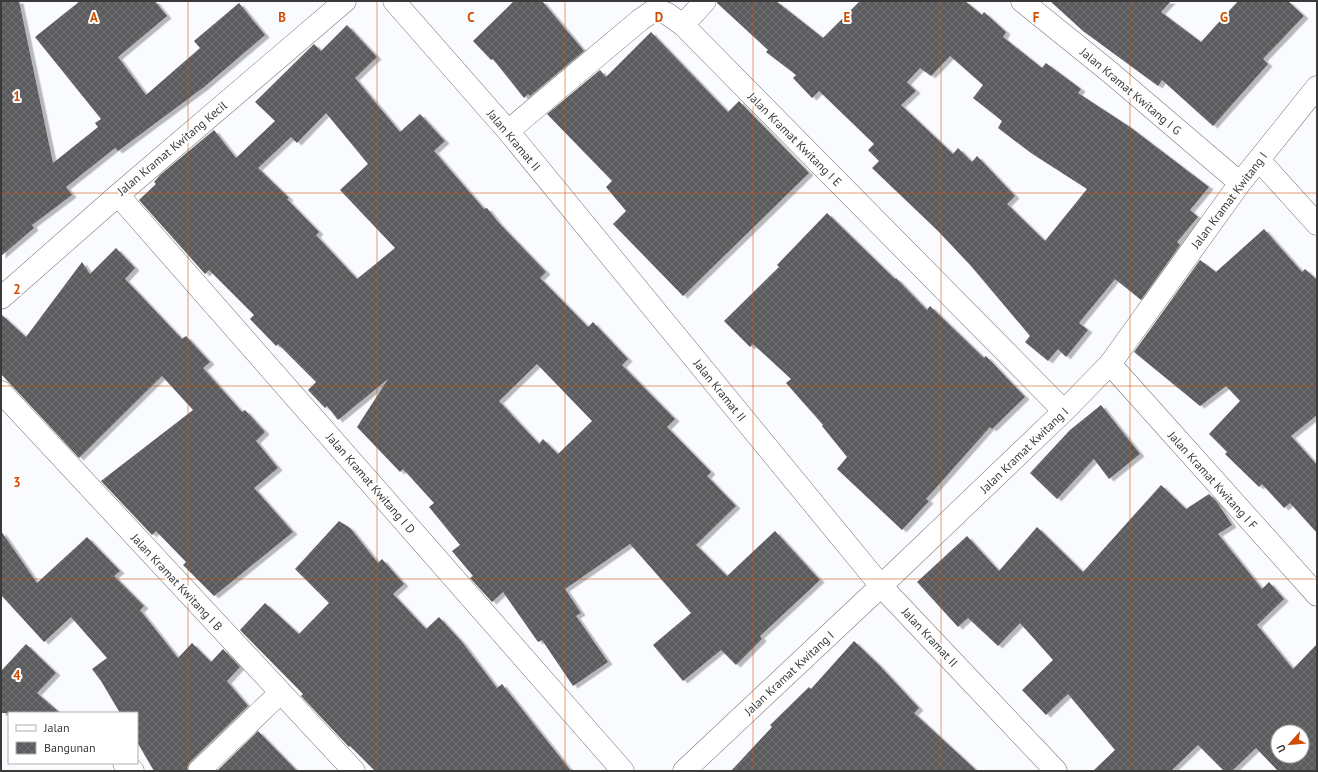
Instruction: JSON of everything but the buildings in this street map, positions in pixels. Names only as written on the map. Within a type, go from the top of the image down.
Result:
[{"type":"street","name":"Jalan Kramat Kwitang Kecil","points":[[1,298],[118,195],[346,1]]},
{"type":"street","name":"Jalan Kramat II","points":[[394,1],[508,131],[881,586],[1056,771]]},
{"type":"street","points":[[682,25],[705,1]]},
{"type":"street","name":"Jalan Kramat Kwitang I G","points":[[1022,1],[1240,183]]},
{"type":"street","name":"Jalan Kramat Kwitang I E","points":[[508,131],[640,20],[653,11],[666,13],[682,25],[1064,411]]},
{"type":"street","name":"Jalan Kramat Kwitang I","points":[[684,771],[881,586],[1064,411],[1110,364],[1240,183],[1317,87]]},
{"type":"street","points":[[1259,160],[1317,224]]},
{"type":"street","name":"Jalan Kramat Kwitang I D","points":[[118,195],[624,771]]},
{"type":"street","name":"Jalan Kramat Kwitang I F","points":[[1110,364],[1317,595]]},
{"type":"street","name":"Jalan Kramat Kwitang I B","points":[[1,392],[280,694],[354,771]]},
{"type":"street","points":[[199,771],[280,694]]},
{"type":"street","points":[[125,764],[133,771]]}]
